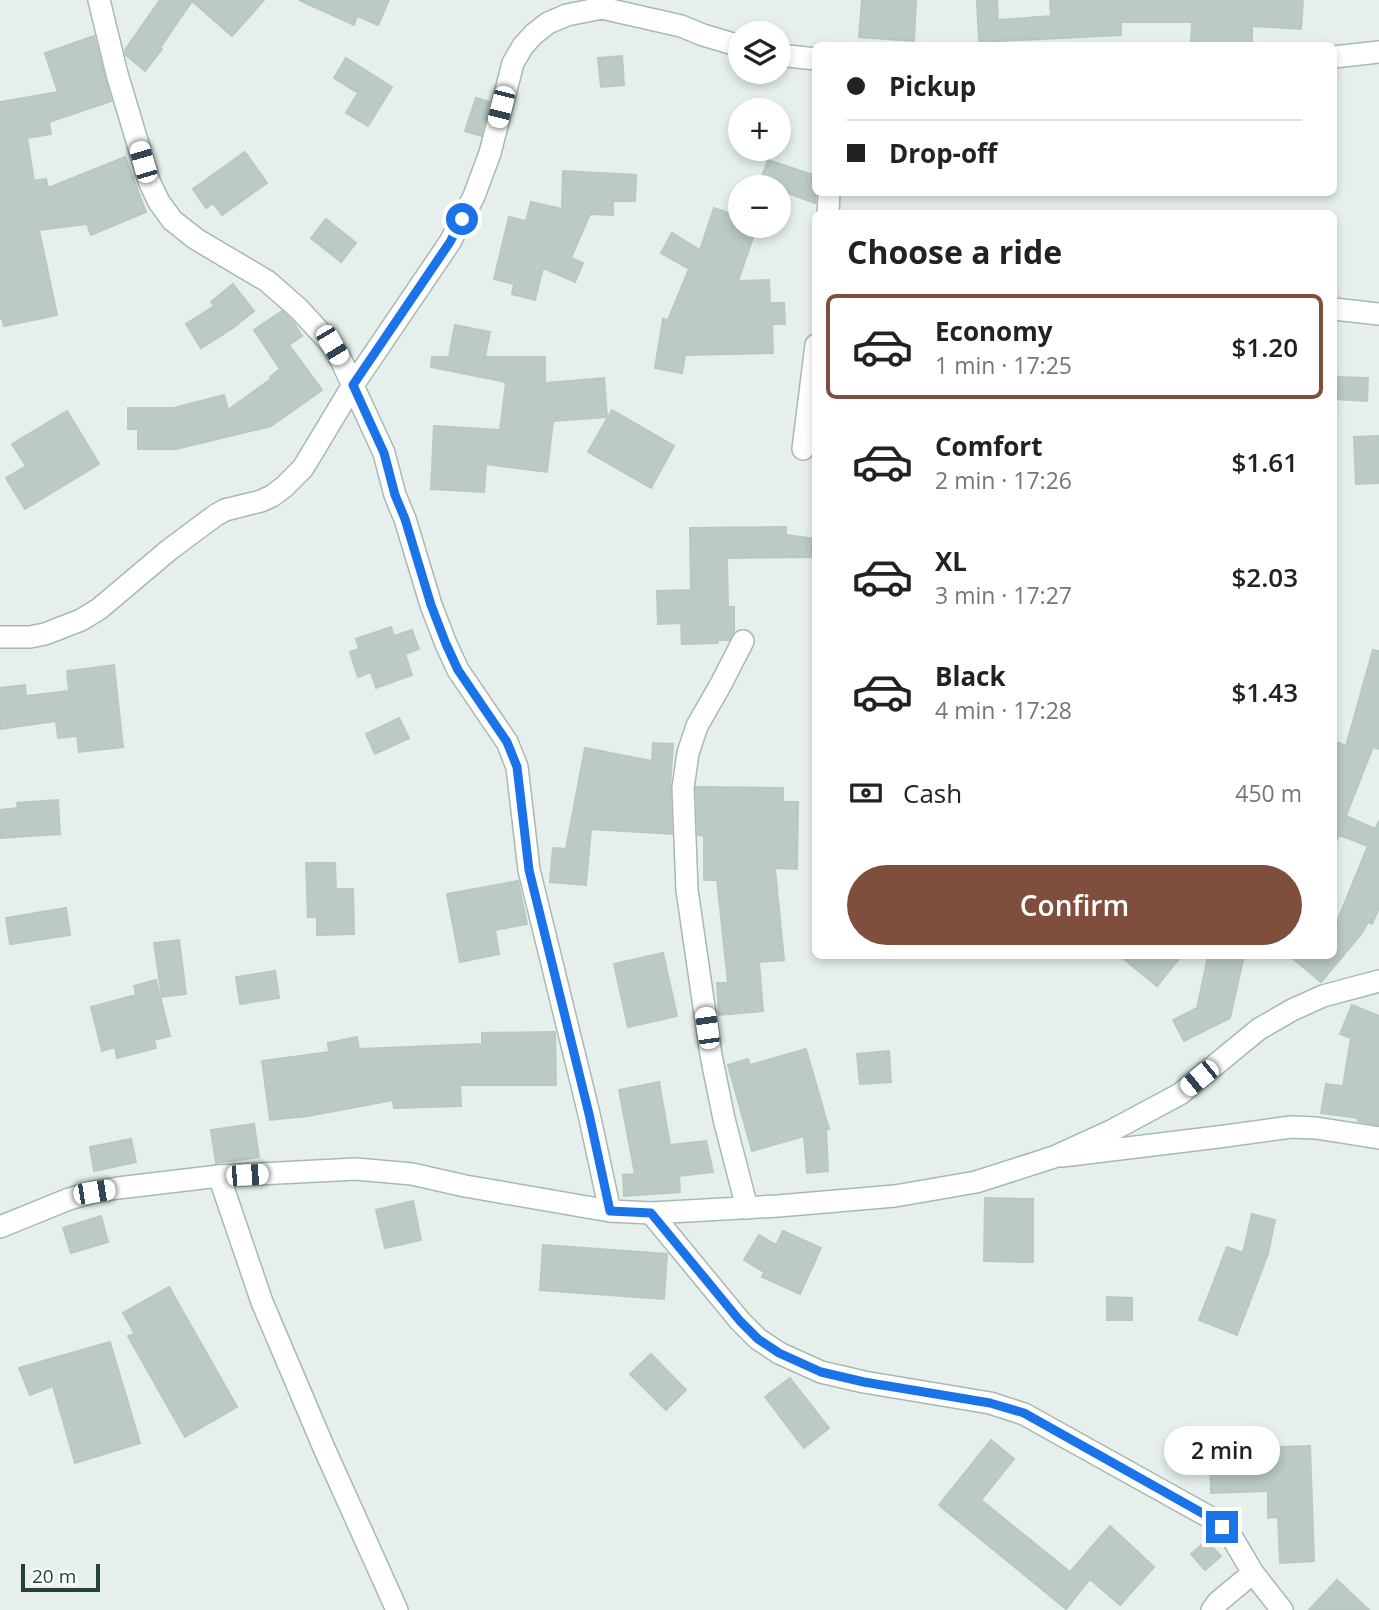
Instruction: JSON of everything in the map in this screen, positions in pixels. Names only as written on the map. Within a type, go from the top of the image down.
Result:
[{"type":"street","points":[[99,0],[149,181],[159,202],[172,220],[196,239],[267,281],[299,309],[332,345],[384,453],[395,495],[446,644],[458,670],[507,742],[517,767],[529,870],[610,1211]]},
{"type":"street","points":[[0,637],[45,634],[81,620],[99,609],[169,550],[216,516],[225,510],[261,502],[272,496],[303,468],[353,385],[450,242],[474,196],[490,153],[513,62],[534,34],[548,23],[593,4],[681,26],[728,42]]},
{"type":"street","points":[[1337,57],[1379,52]]},
{"type":"street","points":[[791,56],[812,59]]},
{"type":"street","points":[[1337,309],[1379,314]]},
{"type":"street","points":[[803,449],[812,377]]},
{"type":"street","points":[[743,641],[697,726],[688,753],[683,788],[687,890],[711,1055],[747,1208]]},
{"type":"street","points":[[0,1227],[69,1199],[94,1192],[219,1176],[356,1169],[412,1174],[610,1211],[651,1213],[895,1196],[976,1182],[1054,1157],[1111,1131],[1180,1094],[1259,1029],[1292,1010],[1323,996],[1379,981]]},
{"type":"street","points":[[1054,1157],[1290,1127],[1316,1128],[1379,1138]]},
{"type":"street","points":[[219,1176],[262,1302],[397,1610]]},
{"type":"street","points":[[651,1213],[740,1321],[758,1339],[779,1353],[821,1372],[990,1403],[1024,1413],[1211,1518],[1233,1539],[1253,1573],[1282,1610]]},
{"type":"street","points":[[1212,1610],[1253,1573]]},
{"type":"building","points":[[160,0],[264,0],[232,36],[192,1],[145,71],[126,55],[125,50]]},
{"type":"building","points":[[299,0],[389,0],[378,25],[357,16],[354,25]]},
{"type":"building","points":[[862,0],[916,0],[914,41],[859,37]]},
{"type":"building","points":[[977,0],[997,0],[998,20],[1051,16],[1050,0],[1303,0],[1301,29],[1252,26],[1252,42],[1191,42],[1192,22],[1121,22],[1121,35],[979,42]]},
{"type":"building","points":[[94,36],[111,101],[49,122],[51,134],[27,138],[34,181],[46,179],[48,188],[125,157],[146,212],[91,235],[87,224],[39,230],[57,315],[4,326],[2,318],[0,319],[0,102],[58,92],[45,53]]},
{"type":"building","points":[[622,56],[624,85],[601,87],[598,58]]},
{"type":"building","points":[[346,58],[392,87],[368,126],[346,113],[358,93],[334,78]]},
{"type":"building","points":[[476,98],[489,102],[481,136],[465,131]]},
{"type":"building","points":[[245,152],[267,183],[222,215],[213,203],[206,208],[193,189]]},
{"type":"building","points":[[768,161],[812,175],[812,196],[815,196],[815,203],[791,194],[791,175],[762,175]]},
{"type":"building","points":[[563,171],[636,175],[635,201],[613,201],[613,215],[590,214],[571,258],[583,263],[575,282],[543,268],[535,300],[512,294],[514,284],[494,279],[509,217],[526,221],[531,202],[562,209]]},
{"type":"building","points":[[714,208],[728,213],[728,238],[753,238],[738,281],[769,280],[770,303],[784,303],[785,324],[772,324],[773,353],[685,355],[682,373],[655,368],[663,319],[668,320],[689,269],[661,253],[672,233],[700,250]]},
{"type":"building","points":[[326,219],[356,243],[341,262],[311,238]]},
{"type":"building","points":[[233,284],[254,311],[201,348],[186,324],[214,306],[211,302]]},
{"type":"building","points":[[282,311],[302,336],[289,345],[322,390],[271,426],[176,449],[138,449],[138,429],[128,429],[128,408],[174,408],[224,395],[228,410],[271,379],[280,369],[254,330]]},
{"type":"building","points":[[455,325],[490,332],[485,357],[545,357],[545,383],[604,378],[607,417],[553,421],[547,472],[486,464],[484,492],[431,489],[434,426],[500,430],[506,382],[431,367],[432,357],[449,357]]},
{"type":"building","points":[[1337,377],[1368,378],[1367,401],[1337,399]]},
{"type":"building","points":[[612,410],[674,446],[651,488],[588,452]]},
{"type":"building","points":[[67,411],[99,464],[25,509],[6,478],[26,466],[12,444]]},
{"type":"building","points":[[1379,436],[1379,483],[1356,484],[1354,437]]},
{"type":"building","points":[[786,527],[786,535],[812,538],[812,557],[727,558],[728,607],[734,607],[734,631],[729,640],[718,640],[718,643],[682,644],[681,623],[658,624],[657,591],[691,590],[690,528]]},
{"type":"building","points":[[391,627],[394,636],[412,630],[419,649],[405,654],[412,675],[376,688],[371,672],[358,677],[350,652],[359,649],[356,639]]},
{"type":"building","points":[[1373,650],[1379,651],[1379,749],[1373,747],[1346,816],[1375,829],[1379,821],[1379,908],[1372,924],[1368,922],[1321,982],[1294,959],[1337,959],[1337,922],[1368,846],[1339,835],[1337,840],[1337,742],[1346,746]]},
{"type":"building","points":[[114,665],[123,747],[79,752],[77,736],[58,738],[56,721],[0,729],[0,688],[25,685],[26,696],[69,691],[67,671]]},
{"type":"building","points":[[399,718],[409,738],[375,754],[366,734]]},
{"type":"building","points":[[653,743],[673,744],[670,788],[672,834],[591,829],[586,885],[550,882],[553,848],[566,849],[585,748],[652,761]]},
{"type":"building","points":[[696,787],[783,788],[783,802],[798,802],[797,869],[775,868],[784,960],[759,962],[763,1011],[719,1015],[717,983],[728,983],[717,880],[704,880],[704,836],[698,835]]},
{"type":"building","points":[[58,800],[60,834],[0,838],[0,810],[18,808],[17,803]]},
{"type":"building","points":[[306,863],[335,863],[336,889],[353,889],[354,934],[317,935],[317,917],[308,917]]},
{"type":"building","points":[[518,881],[527,924],[495,930],[499,954],[460,962],[447,894]]},
{"type":"building","points":[[66,908],[70,935],[10,944],[6,918]]},
{"type":"building","points":[[179,940],[186,994],[162,997],[154,943]]},
{"type":"building","points":[[663,953],[677,1016],[628,1027],[614,964]]},
{"type":"building","points":[[1124,959],[1179,959],[1157,986]]},
{"type":"building","points":[[1207,959],[1243,959],[1230,1018],[1184,1041],[1173,1020],[1197,1008]]},
{"type":"building","points":[[275,971],[279,998],[240,1004],[236,977]]},
{"type":"building","points":[[156,980],[170,1036],[154,1040],[156,1048],[117,1058],[115,1047],[102,1051],[91,1007],[136,995],[134,986]]},
{"type":"building","points":[[1352,1005],[1379,1016],[1379,1125],[1358,1121],[1358,1118],[1321,1113],[1326,1084],[1343,1086],[1351,1038],[1340,1034]]},
{"type":"building","points":[[555,1032],[556,1085],[460,1085],[461,1106],[394,1108],[393,1100],[308,1116],[270,1120],[262,1061],[329,1052],[328,1043],[357,1037],[359,1049],[482,1044],[482,1033]]},
{"type":"building","points":[[806,1049],[829,1129],[826,1129],[828,1171],[807,1173],[804,1136],[752,1151],[728,1065],[748,1059],[750,1065]]},
{"type":"building","points":[[889,1051],[891,1082],[860,1084],[857,1054]]},
{"type":"building","points":[[659,1082],[670,1145],[706,1141],[713,1172],[679,1176],[680,1192],[624,1196],[623,1175],[635,1174],[619,1090]]},
{"type":"building","points":[[254,1124],[259,1157],[216,1163],[211,1130]]},
{"type":"building","points":[[131,1139],[136,1162],[94,1171],[90,1147]]},
{"type":"building","points":[[985,1198],[1033,1199],[1033,1262],[984,1261]]},
{"type":"building","points":[[413,1201],[421,1240],[385,1248],[376,1210]]},
{"type":"building","points":[[1252,1214],[1275,1220],[1268,1254],[1237,1335],[1199,1320],[1227,1247],[1243,1253]]},
{"type":"building","points":[[101,1216],[108,1242],[71,1253],[63,1228]]},
{"type":"building","points":[[783,1231],[821,1248],[800,1294],[762,1277],[764,1272],[744,1260],[759,1235],[776,1245]]},
{"type":"building","points":[[543,1245],[667,1254],[664,1299],[540,1290]]},
{"type":"building","points":[[169,1287],[237,1407],[185,1437],[128,1336],[135,1334],[123,1313]]},
{"type":"building","points":[[1107,1297],[1132,1298],[1132,1320],[1107,1320]]},
{"type":"building","points":[[110,1342],[140,1443],[75,1463],[53,1386],[30,1395],[19,1368]]},
{"type":"building","points":[[651,1354],[686,1390],[666,1410],[630,1374]]},
{"type":"building","points":[[790,1378],[829,1428],[804,1448],[765,1397]]},
{"type":"building","points":[[991,1440],[1014,1459],[981,1500],[1070,1572],[1110,1526],[1154,1567],[1120,1605],[1090,1579],[1066,1609],[939,1505]]},
{"type":"building","points":[[1310,1446],[1314,1561],[1280,1563],[1278,1517],[1268,1518],[1268,1491],[1211,1493],[1210,1449]]},
{"type":"building","points":[[1206,1541],[1221,1556],[1205,1570],[1191,1554]]},
{"type":"building","points":[[1337,1580],[1369,1610],[1309,1610]]},
{"type":"route","points":[[462,219],[450,242],[353,385],[384,453],[395,495],[446,644],[458,670],[507,742],[517,767],[529,870],[610,1211],[651,1213],[740,1321],[758,1339],[779,1353],[821,1372],[990,1403],[1024,1413],[1211,1518],[1222,1527]]}]
